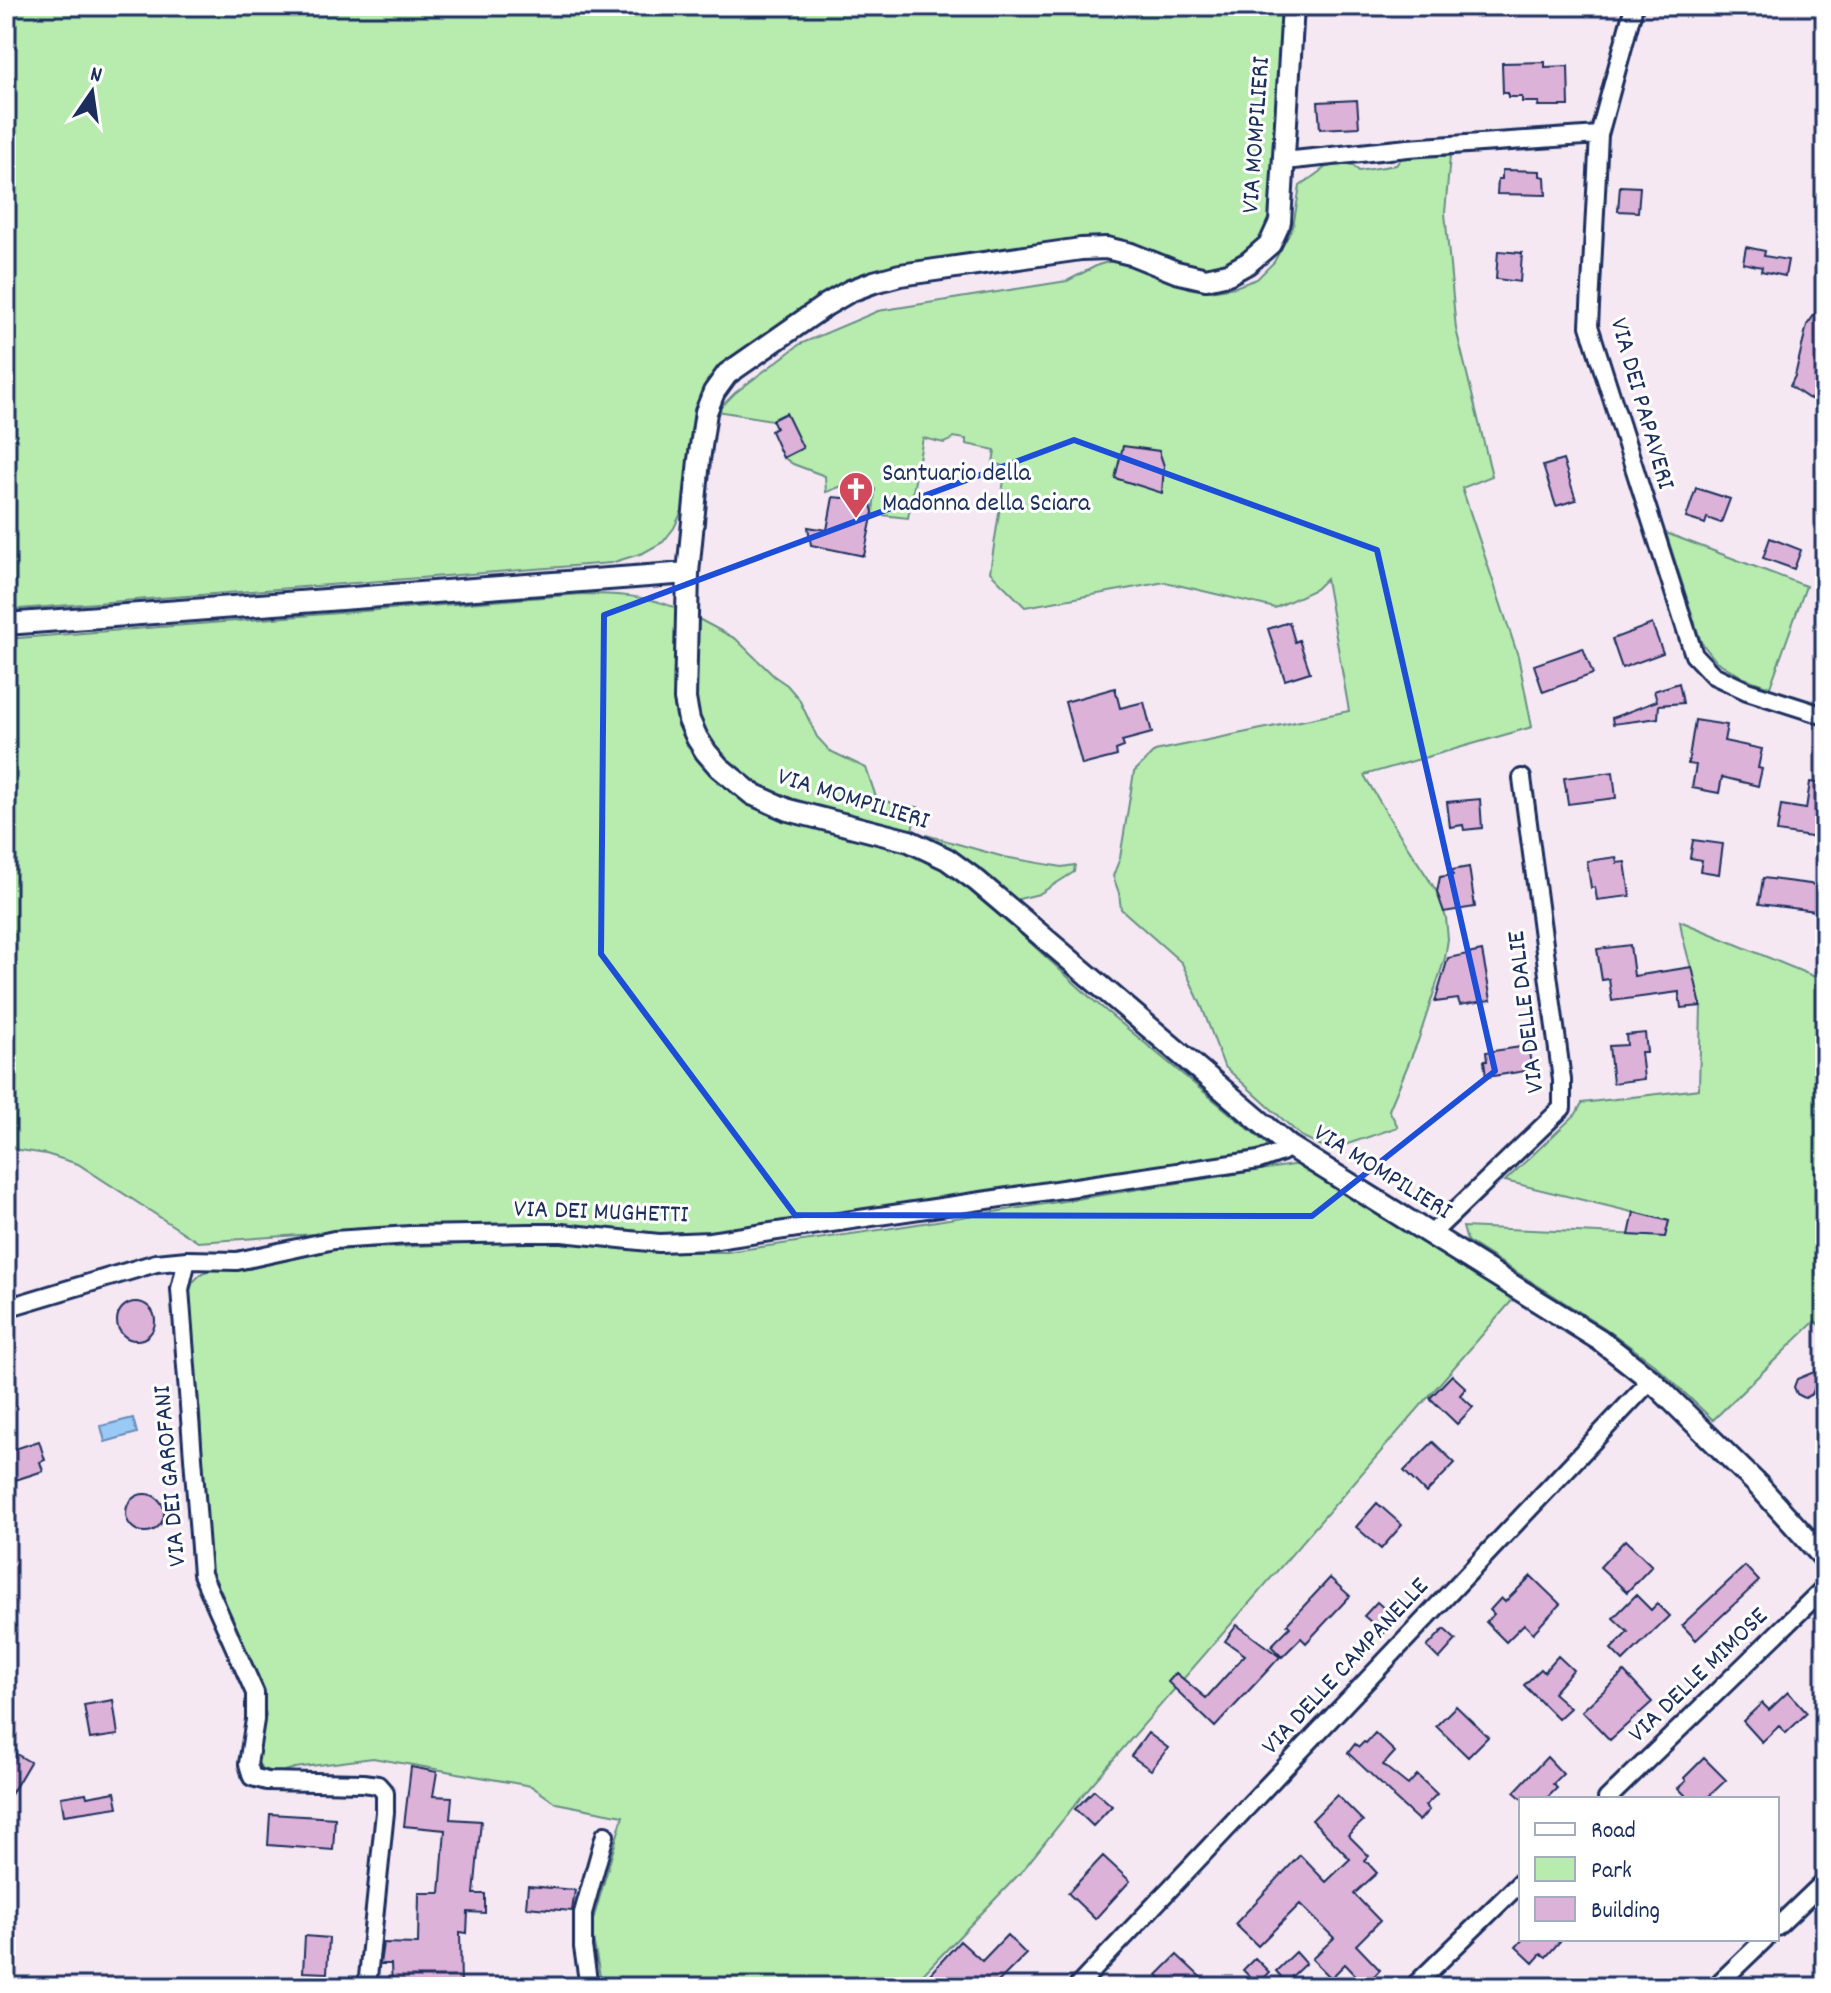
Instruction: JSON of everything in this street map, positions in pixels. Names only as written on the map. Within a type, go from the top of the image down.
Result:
[{"type":"street","name":"VIA MOMPILIERI","points":[[1293,6],[1280,222],[1270,244],[1248,263],[1228,274],[1206,279],[1106,248],[900,275],[850,291],[727,374],[714,392],[706,412],[699,460],[688,573],[685,699],[689,720],[697,738],[719,767],[752,794],[788,810],[909,841],[947,859],[977,881],[1289,1146],[1600,1340],[1651,1380],[1757,1484],[1825,1559]]},
{"type":"street","name":"VIA DEI PAPAVERI","points":[[1634,6],[1599,135],[1589,326],[1694,655],[1713,675],[1747,691],[1825,716]]},
{"type":"street","points":[[1284,161],[1408,148],[1599,135]]},
{"type":"street","points":[[6,624],[688,573]]},
{"type":"street","name":"VIA DELLE DALIE","points":[[1431,1234],[1562,1108],[1562,1080],[1522,778]]},
{"type":"street","name":"VIA DEI MUGHETTI","points":[[6,1308],[156,1263],[237,1261],[334,1240],[410,1235],[562,1233],[659,1243],[710,1241],[1259,1160],[1282,1152],[1289,1146]]},
{"type":"street","name":"VIA DEI GAROFANI","points":[[187,1260],[180,1289],[202,1574],[255,1693],[255,1720],[248,1764],[252,1777],[267,1781],[363,1783],[378,1785],[385,1793],[367,1987]]},
{"type":"street","name":"VIA DELLE CAMPANELLE","points":[[1077,1987],[1651,1380]]},
{"type":"street","name":"VIA DELLE MIMOSE","points":[[1609,1797],[1825,1587]]},
{"type":"street","points":[[589,1987],[583,1947],[583,1913],[605,1835]]},
{"type":"street","points":[[1779,1925],[1825,1881]]},
{"type":"street","points":[[1413,1987],[1519,1884]]},
{"type":"street","points":[[1715,1987],[1763,1941]]},
{"type":"highlighted area","points":[[1074,440],[1377,550],[1495,1071],[1312,1216],[795,1215],[601,954],[604,615]]},
{"type":"green space","points":[[6,6],[1287,6],[1274,198],[1267,223],[1255,245],[1242,256],[1212,267],[1169,260],[1115,240],[1083,237],[900,266],[863,276],[828,292],[732,361],[688,486],[683,509],[663,542],[643,553],[611,563],[6,610]]},
{"type":"green space","points":[[1403,156],[1450,156],[1445,213],[1456,329],[1492,476],[1462,488],[1518,656],[1532,727],[1364,775],[1437,892],[1446,918],[1448,939],[1445,958],[1418,1041],[1389,1110],[1398,1127],[1330,1150],[1301,1136],[1224,1066],[1182,963],[1121,909],[1113,876],[1120,858],[1134,772],[1155,751],[1349,711],[1326,579],[1316,589],[1275,608],[1165,582],[1025,607],[990,572],[1006,467],[993,463],[995,450],[966,444],[966,439],[953,437],[944,443],[923,438],[908,518],[873,514],[875,489],[869,485],[857,483],[826,492],[825,476],[783,457],[786,414],[772,420],[717,411],[735,393],[800,344],[878,311],[1067,281],[1112,261],[1192,289],[1210,291],[1257,279],[1274,262],[1293,227],[1300,186],[1326,167],[1351,164],[1359,171],[1396,165]]},
{"type":"green space","points":[[1666,533],[1806,586],[1770,687],[1744,678],[1716,661],[1701,642]]},
{"type":"green space","points":[[582,594],[642,598],[676,608],[681,725],[705,768],[723,786],[763,811],[918,854],[950,873],[1093,1000],[1268,1145],[1256,1153],[705,1232],[652,1236],[506,1226],[198,1242],[78,1164],[46,1154],[6,1148],[6,639]]},
{"type":"green space","points":[[695,617],[736,639],[787,685],[799,699],[817,737],[830,751],[866,768],[876,797],[894,804],[918,807],[912,830],[805,803],[762,788],[716,751],[703,732],[695,709]]},
{"type":"green space","points":[[926,835],[1004,857],[1062,867],[1075,865],[1074,872],[1039,894],[1015,900]]},
{"type":"green space","points":[[1680,921],[1825,981],[1825,1330],[1815,1321],[1713,1420],[1654,1364],[1605,1328],[1467,1241],[1463,1227],[1665,1236],[1669,1221],[1505,1181],[1576,1114],[1582,1103],[1699,1089],[1701,1006]]},
{"type":"green space","points":[[1305,1163],[1516,1296],[1086,1791],[1022,1871],[911,1987],[602,1987],[591,1927],[623,1816],[556,1803],[531,1786],[373,1758],[278,1773],[263,1770],[256,1760],[266,1715],[261,1691],[210,1572],[200,1413],[188,1297],[193,1282],[202,1273],[249,1269],[332,1250],[546,1240],[656,1252],[727,1252]]},
{"type":"water","points":[[133,1418],[137,1433],[105,1442],[101,1426]]},
{"type":"building","points":[[1545,62],[1545,67],[1568,66],[1569,106],[1538,106],[1539,102],[1522,102],[1522,97],[1508,97],[1508,93],[1503,93],[1502,63]]},
{"type":"building","points":[[1357,100],[1359,127],[1320,129],[1318,102]]},
{"type":"building","points":[[1502,170],[1540,171],[1540,176],[1545,177],[1546,195],[1497,194]]},
{"type":"building","points":[[1620,186],[1640,187],[1638,212],[1618,211]]},
{"type":"building","points":[[1746,247],[1765,251],[1764,256],[1788,260],[1785,276],[1743,263]]},
{"type":"building","points":[[1498,251],[1522,253],[1520,282],[1496,279]]},
{"type":"building","points":[[1825,300],[1825,404],[1808,398],[1790,386],[1807,325]]},
{"type":"building","points":[[786,413],[803,448],[783,458],[771,431],[776,428],[772,420]]},
{"type":"building","points":[[1123,446],[1159,451],[1164,466],[1162,493],[1115,478]]},
{"type":"building","points":[[1563,460],[1576,500],[1556,506],[1543,466]]},
{"type":"building","points":[[1696,488],[1730,499],[1721,523],[1707,518],[1705,524],[1686,518]]},
{"type":"building","name":"Santuario della Madonna della Sciara","points":[[861,491],[869,497],[873,512],[864,556],[811,545],[808,527],[827,530],[833,497],[843,498]]},
{"type":"building","points":[[1770,538],[1801,550],[1794,569],[1763,558]]},
{"type":"building","points":[[1289,622],[1310,672],[1285,680],[1268,629]]},
{"type":"building","points":[[1652,624],[1663,653],[1622,668],[1612,639]]},
{"type":"building","points":[[1583,648],[1593,674],[1543,692],[1534,665]]},
{"type":"building","points":[[1679,683],[1683,703],[1659,705],[1658,718],[1613,724],[1612,718],[1657,701],[1654,691]]},
{"type":"building","points":[[1115,688],[1120,708],[1144,702],[1152,733],[1122,741],[1124,747],[1116,750],[1117,756],[1082,765],[1065,702]]},
{"type":"building","points":[[1695,720],[1727,725],[1724,741],[1762,749],[1758,786],[1722,777],[1719,793],[1692,788],[1696,765],[1688,764]]},
{"type":"building","points":[[1613,772],[1616,798],[1568,804],[1564,778]]},
{"type":"building","points":[[1810,782],[1825,784],[1825,839],[1777,832],[1781,805],[1806,809]]},
{"type":"building","points":[[1480,799],[1482,828],[1464,830],[1463,825],[1450,827],[1447,802]]},
{"type":"building","points":[[1693,840],[1723,844],[1719,874],[1700,871],[1702,860],[1690,858]]},
{"type":"building","points":[[1616,857],[1617,863],[1625,862],[1630,896],[1597,900],[1595,887],[1591,888],[1587,861]]},
{"type":"building","points":[[1469,867],[1475,907],[1444,912],[1437,892],[1440,877],[1453,875],[1452,870]]},
{"type":"building","points":[[1763,878],[1825,886],[1825,912],[1759,904]]},
{"type":"building","points":[[1630,945],[1634,976],[1692,967],[1701,1006],[1681,1008],[1679,992],[1612,1001],[1609,979],[1602,980],[1597,949]]},
{"type":"building","points":[[1482,951],[1491,1000],[1460,1005],[1458,999],[1435,1002],[1448,958]]},
{"type":"building","points":[[1645,1033],[1647,1052],[1641,1052],[1644,1079],[1613,1083],[1609,1046],[1627,1045],[1626,1035]]},
{"type":"building","points":[[1528,1046],[1532,1070],[1486,1077],[1486,1052]]},
{"type":"building","points":[[1634,1212],[1669,1221],[1665,1237],[1629,1235]]},
{"type":"building","points":[[136,1302],[150,1307],[155,1321],[150,1335],[136,1340],[122,1335],[117,1321],[122,1307]]},
{"type":"building","points":[[1824,1368],[1812,1394],[1805,1398],[1797,1394],[1794,1387],[1797,1379]]},
{"type":"building","points":[[1452,1375],[1466,1388],[1460,1395],[1473,1407],[1457,1424],[1430,1398]]},
{"type":"building","points":[[39,1441],[45,1460],[40,1462],[43,1471],[6,1483],[6,1452]]},
{"type":"building","points":[[1433,1442],[1455,1463],[1426,1493],[1404,1471]]},
{"type":"building","points":[[145,1494],[159,1499],[164,1513],[159,1527],[145,1532],[131,1527],[126,1513],[131,1499]]},
{"type":"building","points":[[1377,1503],[1402,1525],[1381,1549],[1356,1527]]},
{"type":"building","points":[[1625,1540],[1652,1566],[1627,1592],[1600,1567]]},
{"type":"building","points":[[1745,1566],[1759,1581],[1696,1640],[1682,1625]]},
{"type":"building","points":[[1531,1576],[1560,1604],[1533,1633],[1524,1624],[1506,1642],[1486,1622],[1494,1614],[1490,1610],[1501,1598],[1505,1602]]},
{"type":"building","points":[[1330,1578],[1350,1596],[1306,1643],[1301,1638],[1282,1657],[1271,1646]]},
{"type":"building","points":[[1636,1595],[1651,1610],[1657,1604],[1669,1616],[1623,1661],[1611,1649],[1628,1632],[1613,1618]]},
{"type":"building","points":[[1377,1602],[1396,1619],[1384,1633],[1364,1616]]},
{"type":"building","points":[[1237,1625],[1280,1657],[1215,1727],[1168,1682],[1176,1673],[1206,1698],[1245,1655],[1225,1641]]},
{"type":"building","points":[[1444,1629],[1456,1640],[1439,1659],[1427,1647]]},
{"type":"building","points":[[1558,1656],[1573,1670],[1553,1693],[1570,1708],[1558,1719],[1524,1685],[1541,1669],[1544,1672]]},
{"type":"building","points":[[1624,1672],[1652,1702],[1610,1740],[1582,1711]]},
{"type":"building","points":[[1788,1692],[1807,1713],[1786,1733],[1779,1726],[1762,1742],[1743,1721],[1762,1703],[1769,1710]]},
{"type":"building","points":[[113,1700],[118,1735],[90,1739],[84,1705]]},
{"type":"building","points":[[1456,1706],[1488,1737],[1468,1757],[1436,1726]]},
{"type":"building","points":[[1148,1733],[1168,1748],[1151,1770],[1131,1756]]},
{"type":"building","points":[[1375,1733],[1395,1752],[1383,1765],[1408,1785],[1417,1775],[1437,1794],[1425,1806],[1429,1810],[1419,1821],[1348,1753],[1355,1744],[1359,1747]]},
{"type":"building","points":[[6,1748],[30,1762],[6,1803]]},
{"type":"building","points":[[1547,1757],[1563,1774],[1553,1784],[1557,1788],[1548,1797],[1520,1797],[1514,1792]]},
{"type":"building","points":[[1704,1758],[1726,1780],[1708,1797],[1687,1797],[1678,1788],[1686,1781],[1684,1778]]},
{"type":"building","points":[[411,1767],[437,1772],[433,1796],[452,1797],[450,1819],[481,1821],[474,1894],[485,1894],[485,1913],[468,1912],[467,1933],[460,1932],[461,1987],[392,1987],[391,1964],[380,1964],[383,1943],[418,1944],[419,1893],[440,1893],[445,1830],[404,1826]]},
{"type":"building","points":[[1094,1790],[1112,1806],[1093,1826],[1075,1809]]},
{"type":"building","points":[[115,1792],[118,1807],[64,1815],[61,1797]]},
{"type":"building","points":[[1337,1795],[1363,1821],[1348,1835],[1369,1856],[1365,1860],[1377,1873],[1354,1894],[1380,1921],[1356,1945],[1380,1970],[1365,1985],[1345,1964],[1331,1978],[1312,1959],[1334,1938],[1300,1904],[1258,1946],[1235,1924],[1300,1855],[1326,1882],[1350,1859],[1312,1820]]},
{"type":"building","points":[[270,1814],[335,1818],[333,1850],[268,1845]]},
{"type":"building","points":[[1103,1856],[1130,1881],[1095,1919],[1068,1893]]},
{"type":"building","points":[[528,1886],[575,1890],[572,1911],[526,1907]]},
{"type":"building","points":[[1007,1935],[1026,1954],[993,1987],[918,1987],[960,1941],[982,1961]]},
{"type":"building","points":[[305,1936],[329,1938],[327,1973],[303,1972]]},
{"type":"building","points":[[1521,1941],[1560,1941],[1546,1957],[1541,1954],[1533,1963],[1516,1947]]},
{"type":"building","points":[[1296,1952],[1306,1963],[1286,1982],[1276,1971]]},
{"type":"building","points":[[1177,1955],[1211,1987],[1169,1987],[1157,1975]]},
{"type":"building","points":[[1255,1958],[1269,1972],[1257,1984],[1243,1970]]},
{"type":"place","name":"Santuario della Madonna della Sciara","points":[[856,520]]}]
